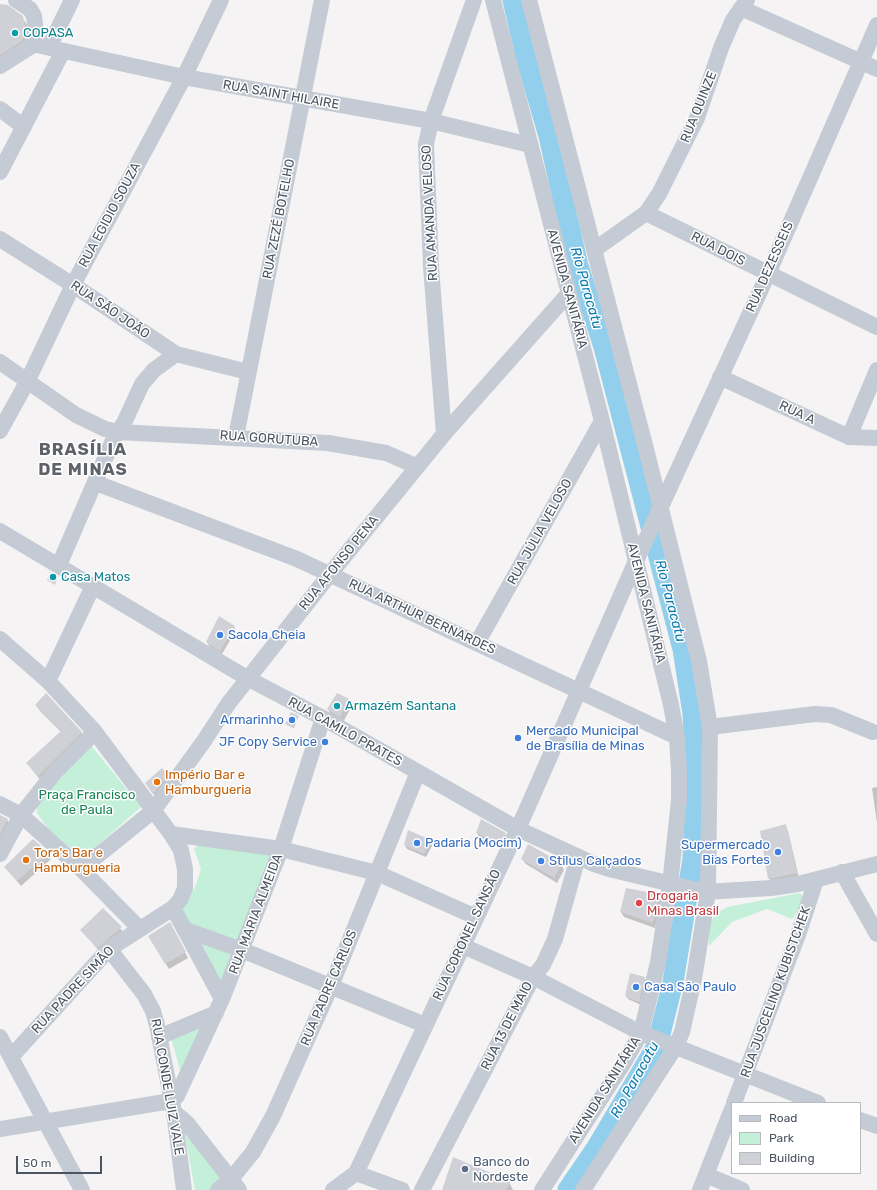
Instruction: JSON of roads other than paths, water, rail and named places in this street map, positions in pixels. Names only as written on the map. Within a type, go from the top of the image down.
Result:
[{"type":"street","points":[[0,66],[32,44],[36,33],[34,16],[30,10],[16,0]]},
{"type":"street","points":[[0,172],[24,127],[56,49],[72,0]]},
{"type":"street","name":"RUA EGIDIO SOUZA","points":[[0,431],[26,382],[73,285],[184,77],[221,0]]},
{"type":"street","name":"RUA ZEZÉ BOTELHO","points":[[236,437],[322,0]]},
{"type":"street","name":"RUA AMANDA VELOSO","points":[[444,434],[431,267],[426,155],[427,134],[474,0]]},
{"type":"street","name":"AVENIDA SANITÁRIA","points":[[493,0],[602,421],[636,561],[677,737],[680,771],[674,885],[644,1034],[542,1190]]},
{"type":"street","points":[[529,0],[699,661],[710,727],[706,892],[688,1010],[682,1032],[583,1190]]},
{"type":"street","points":[[744,4],[877,70]]},
{"type":"street","name":"RUA QUINZE","points":[[646,213],[659,194],[698,118],[721,48],[732,20],[744,4]]},
{"type":"street","name":"RUA DEZESSEIS","points":[[636,561],[768,274],[877,25]]},
{"type":"street","name":"RUA SAINT HILAIRE","points":[[32,44],[184,77],[431,121],[530,145]]},
{"type":"street","points":[[0,109],[24,127]]},
{"type":"street","points":[[594,250],[646,213]]},
{"type":"street","name":"RUA DOIS","points":[[646,213],[877,327]]},
{"type":"street","name":"RUA SÃO JOÃO","points":[[0,239],[73,285],[176,354],[248,372]]},
{"type":"street","name":"RUA AFONSO PENA","points":[[81,869],[153,811],[204,741],[247,678],[416,466],[568,293]]},
{"type":"street","points":[[59,565],[137,393],[148,377],[176,354]]},
{"type":"street","name":"RUA GORUTUBA","points":[[0,362],[26,382],[76,415],[105,429],[118,432],[305,441],[372,450],[399,457],[416,466]]},
{"type":"street","points":[[849,437],[877,370]]},
{"type":"street","name":"RUA A","points":[[720,377],[849,437],[877,438]]},
{"type":"street","name":"RUA JÚLIA VELOSO","points":[[477,643],[602,421]]},
{"type":"street","name":"RUA ARTHUR BERNARDES","points":[[96,484],[297,559],[578,689],[677,737]]},
{"type":"street","name":"RUA CAMILO PRATES","points":[[0,531],[247,678],[323,718],[518,829],[578,857],[613,870],[706,892],[771,888],[816,880],[877,864]]},
{"type":"street","name":"RUA CORONEL SANSÃO","points":[[333,1190],[356,1173],[518,829],[578,689],[636,561]]},
{"type":"street","points":[[48,681],[93,586]]},
{"type":"street","name":"RUA PADRE SIMÃO","points":[[0,639],[48,681],[95,732],[171,834],[181,850],[185,869],[185,888],[180,900],[173,908],[109,949],[11,1057]]},
{"type":"street","points":[[710,727],[815,714],[831,715],[873,732]]},
{"type":"street","name":"RUA MARIA ALMEIDA","points":[[173,1107],[219,1006],[281,849],[323,718]]},
{"type":"street","points":[[0,854],[21,815],[55,772],[95,732]]},
{"type":"street","name":"RUA PADRE CARLOS","points":[[218,1190],[235,1184],[262,1136],[330,986],[418,772]]},
{"type":"street","points":[[0,804],[21,815],[81,869],[140,929]]},
{"type":"street","points":[[171,834],[281,849],[377,873],[476,917]]},
{"type":"street","name":"RUA 13 DE MAIO","points":[[422,1190],[532,977],[543,965],[555,939],[578,857]]},
{"type":"street","points":[[842,872],[877,934]]},
{"type":"street","name":"RUA JUSCELINO KUBISTCHEK","points":[[734,1102],[798,935],[816,880]]},
{"type":"street","points":[[159,1037],[219,1006],[186,930],[173,908]]},
{"type":"street","points":[[186,930],[242,950],[425,1025]]},
{"type":"street","points":[[462,946],[532,977],[644,1034],[816,1102]]},
{"type":"street","name":"RUA CONDE LUIZ VALE","points":[[109,949],[144,994],[153,1011],[173,1107],[184,1190]]},
{"type":"street","points":[[0,1037],[82,1190]]},
{"type":"street","points":[[0,1129],[45,1121],[173,1107],[235,1184]]},
{"type":"street","points":[[700,1190],[731,1112]]},
{"type":"street","points":[[861,1120],[877,1126]]},
{"type":"street","points":[[356,1173],[402,1190]]},
{"type":"street","points":[[706,1175],[742,1190]]},
{"type":"waterway","name":"Rio Paracatu","points":[[513,0],[528,64],[549,136],[578,266],[604,347],[683,649],[693,714],[696,776],[693,859],[673,982],[657,1046],[596,1149],[568,1190]]},
{"type":"place","name":"COPASA","points":[[15,33]]},
{"type":"place","name":"Casa Matos","points":[[53,577]]},
{"type":"place","name":"Sacola Cheia","points":[[220,635]]},
{"type":"place","name":"Armazém Santana","points":[[337,706]]},
{"type":"place","name":"Armarinho","points":[[292,720]]},
{"type":"place","name":"Mercado Municipal de Brasília de Minas","points":[[518,738]]},
{"type":"place","name":"JF Copy Service","points":[[325,742]]},
{"type":"place","name":"Império Bar e Hamburgueria","points":[[157,782]]},
{"type":"place","name":"Padaria (Mocim)","points":[[417,843]]},
{"type":"place","name":"Supermercado Bias Fortes","points":[[778,852]]},
{"type":"place","name":"Tora's Bar e Hamburgueria","points":[[26,860]]},
{"type":"place","name":"Stilus Calçados","points":[[541,861]]},
{"type":"place","name":"Drogaria Minas Brasil","points":[[639,903]]},
{"type":"place","name":"Casa São Paulo","points":[[636,987]]},
{"type":"place","name":"Banco do Nordeste","points":[[465,1169]]},
{"type":"district","name":"BRASÍLIA DE MINAS","points":[[83,460]]},
{"type":"park label","name":"Praça Francisco de Paula","points":[[87,802]]}]
